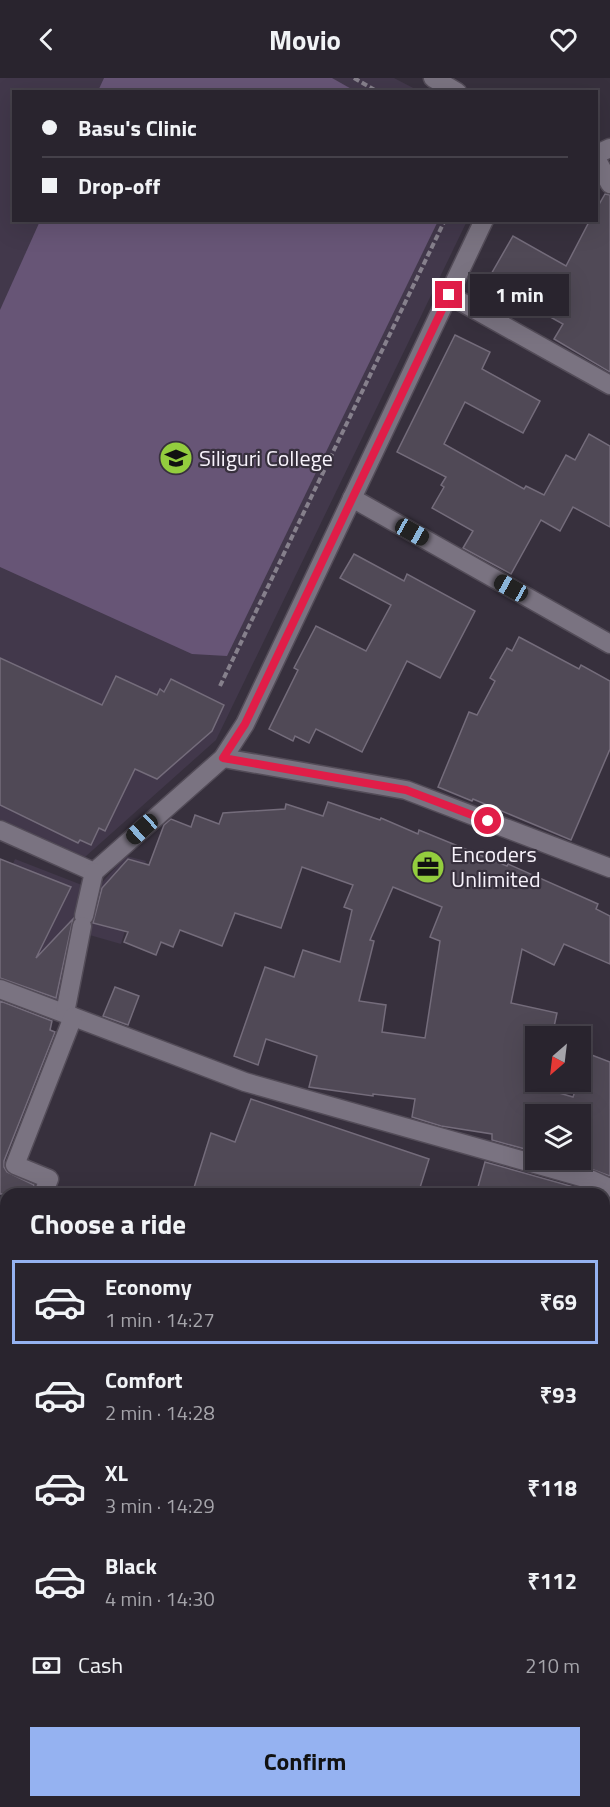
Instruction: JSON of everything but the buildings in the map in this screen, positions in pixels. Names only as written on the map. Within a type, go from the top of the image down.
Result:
[{"type":"street","points":[[433,78],[454,90]]},
{"type":"street","points":[[598,162],[610,184]]},
{"type":"street","points":[[46,1187],[15,1165],[68,1015],[83,921],[94,872],[223,758],[245,724],[483,222]]},
{"type":"street","points":[[449,295],[610,385]]},
{"type":"street","points":[[352,498],[610,644]]},
{"type":"street","points":[[223,758],[406,790],[610,868]]},
{"type":"street","points":[[0,830],[94,872]]},
{"type":"street","points":[[0,989],[245,1082],[590,1187],[610,1188]]},
{"type":"path","points":[[354,78],[375,90]]},
{"type":"path","points":[[220,686],[444,222]]},
{"type":"shaded area","name":"Siliguri College","points":[[0,78],[394,78],[417,90],[12,90],[12,222],[467,222],[216,740],[85,857],[0,819]]},
{"type":"shaded area","points":[[104,78],[332,78],[353,90],[98,90]]},
{"type":"shaded area","name":"Siliguri College","points":[[40,222],[438,222],[227,656],[192,654],[0,567],[0,310]]},
{"type":"shaded area","points":[[126,856],[146,861],[121,944],[86,934],[97,888]]},
{"type":"shaded area","points":[[15,859],[87,887],[60,1004],[0,980],[0,897]]},
{"type":"place","name":"Siliguri College","points":[[176,458]]},
{"type":"place","name":"Encoders Unlimited","points":[[428,867]]},
{"type":"route","points":[[449,295],[245,724],[223,758],[406,790],[488,821]]}]
